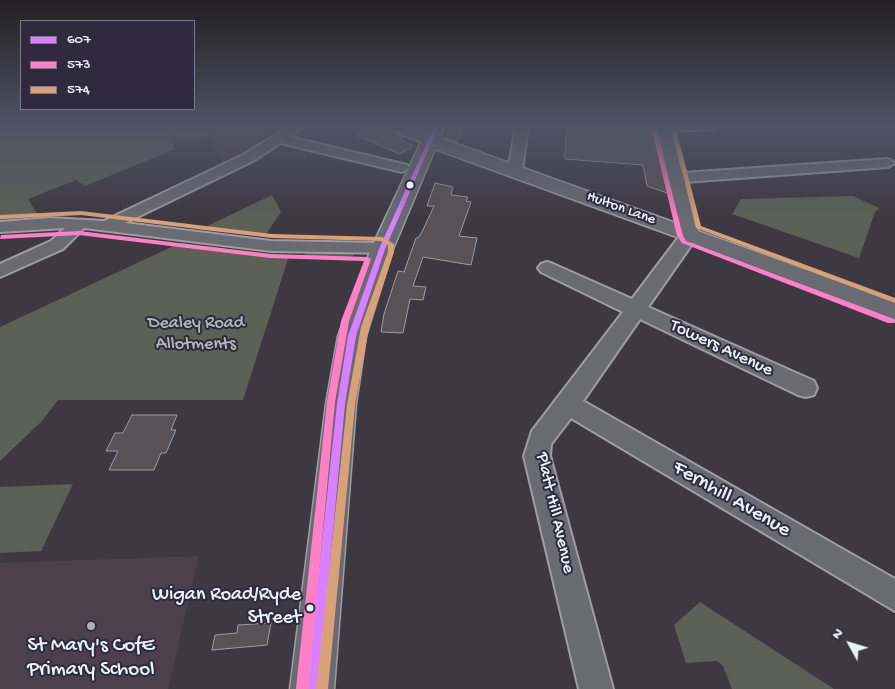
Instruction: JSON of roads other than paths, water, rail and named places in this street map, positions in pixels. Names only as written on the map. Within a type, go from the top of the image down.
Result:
[{"type":"main road","points":[[312,689],[342,394],[355,324],[382,249],[423,157]]},
{"type":"main road","name":"Hulton Lane","points":[[485,157],[515,171],[690,234],[895,312]]},
{"type":"street","points":[[108,225],[248,157]]},
{"type":"street","points":[[344,157],[369,164],[402,168]]},
{"type":"street","points":[[515,171],[517,157]]},
{"type":"street","points":[[671,157],[690,234]]},
{"type":"street","points":[[676,178],[888,163]]},
{"type":"street","points":[[0,227],[80,223],[271,246],[382,249]]},
{"type":"street","points":[[0,271],[57,245],[80,223]]},
{"type":"street","name":"Platt Hill Avenue","points":[[596,689],[537,456],[540,439],[568,404],[690,234]]},
{"type":"street","name":"Towers Avenue","points":[[546,269],[806,389]]},
{"type":"street","name":"Fernhill Avenue","points":[[568,404],[895,596]]},
{"type":"place","name":"Wigan Road/Ryde Street","points":[[310,608]]},
{"type":"place","name":"St Mary's CofE Primary School","points":[[91,626]]},
{"type":"park label","name":"Dealey Road Allotments","points":[[196,334]]}]
